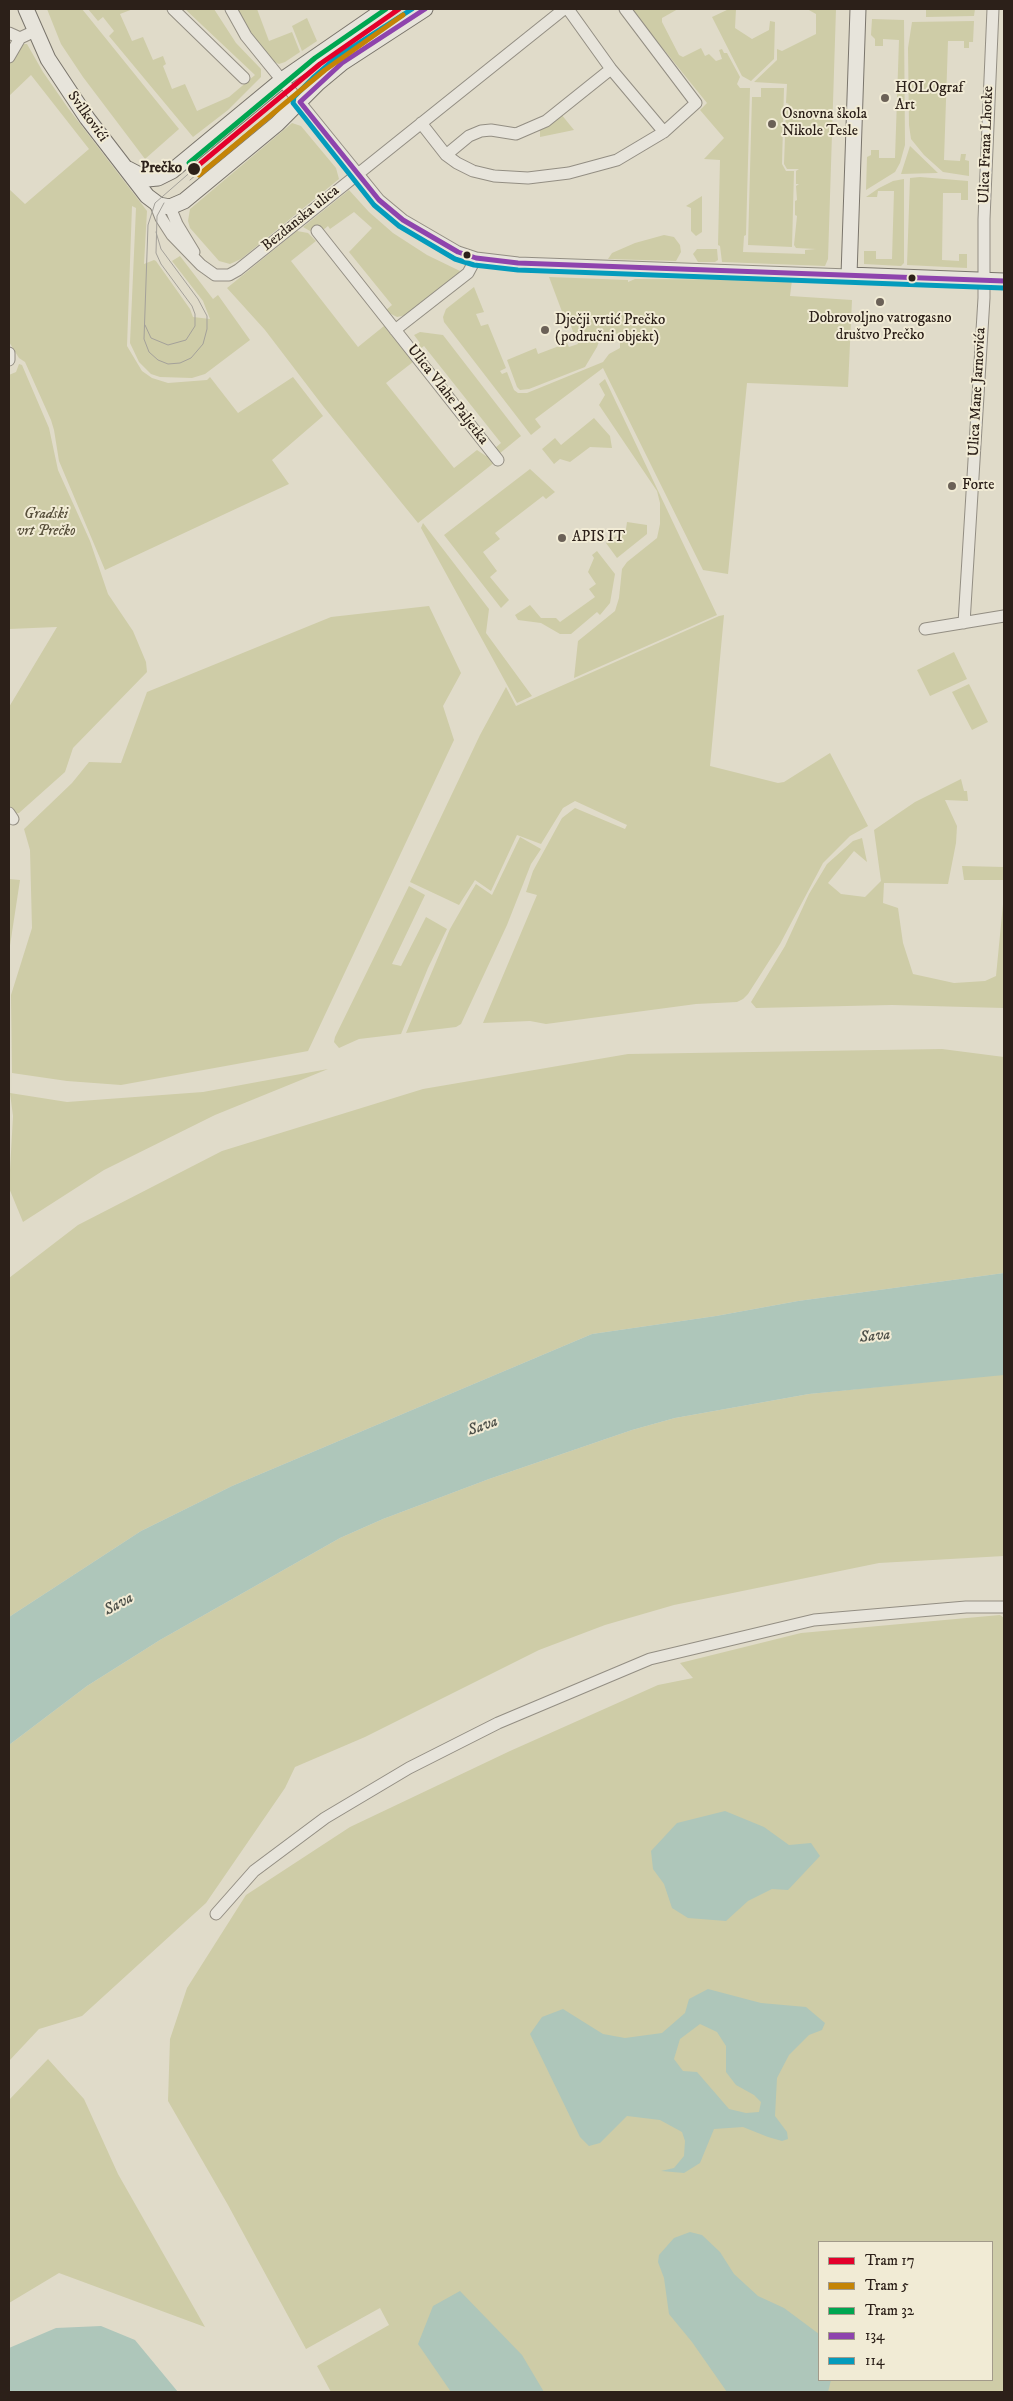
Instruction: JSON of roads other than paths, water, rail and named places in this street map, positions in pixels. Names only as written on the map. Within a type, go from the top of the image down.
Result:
[{"type":"street","name":"Svilkovići","points":[[26,9],[59,78],[121,164],[147,196],[163,205]]},
{"type":"street","points":[[173,9],[244,78]]},
{"type":"street","points":[[231,9],[246,36],[379,200],[403,220],[458,252],[476,258],[518,263],[1004,281]]},
{"type":"street","points":[[121,164],[134,174],[147,179],[158,178],[169,173],[282,80],[385,9]]},
{"type":"street","points":[[169,173],[158,189],[163,205],[184,201],[300,102],[318,83],[342,63],[425,9]]},
{"type":"street","name":"Bezdanska ulica","points":[[163,205],[201,265],[215,275],[224,276],[234,273],[564,9]]},
{"type":"street","points":[[568,9],[611,69],[664,132]]},
{"type":"street","points":[[421,124],[446,155],[473,172],[494,176],[528,178],[569,173],[617,160],[664,132],[696,103],[625,9]]},
{"type":"street","points":[[849,275],[858,9]]},
{"type":"street","name":"Ulica Frana Lhotke","points":[[983,281],[993,9]]},
{"type":"street","points":[[9,57],[20,38],[35,31]]},
{"type":"street","points":[[9,33],[20,38]]},
{"type":"street","points":[[446,155],[469,136],[480,131],[491,130],[516,134],[546,121],[611,69]]},
{"type":"street","name":"Ulica Vlahe Paljetka","points":[[317,231],[498,460]]},
{"type":"street","name":"Ulica Vlahe Paljetka","points":[[395,330],[468,272],[476,258]]},
{"type":"street","name":"Ulica Mane Jarnovića","points":[[964,623],[983,281]]},
{"type":"street","points":[[926,629],[1004,616]]},
{"type":"street","points":[[216,1914],[254,1871],[325,1818],[409,1768],[498,1723],[650,1659],[814,1620],[966,1607],[1004,1607]]},
{"type":"water","name":"Sava","points":[[1004,1273],[1004,1375],[809,1394],[675,1418],[632,1430],[489,1479],[383,1519],[340,1538],[160,1640],[87,1686],[9,1745],[9,1617],[141,1531],[232,1486],[592,1334],[716,1316],[798,1301]]},
{"type":"water","points":[[725,1811],[764,1827],[789,1845],[811,1843],[820,1856],[788,1890],[772,1889],[748,1901],[726,1921],[688,1918],[672,1908],[664,1884],[653,1869],[651,1851],[677,1823]]},
{"type":"water","points":[[708,1989],[761,2003],[806,2007],[825,2023],[822,2030],[809,2035],[789,2055],[777,2078],[775,2116],[787,2132],[788,2139],[782,2141],[743,2127],[714,2129],[700,2163],[684,2173],[661,2171],[674,2168],[684,2156],[685,2141],[682,2132],[660,2120],[627,2116],[600,2143],[589,2146],[580,2137],[530,2034],[542,2017],[563,2009],[603,2034],[625,2038],[662,2033],[685,2013],[689,1999]],"holes":[[[700,2024],[717,2032],[726,2046],[726,2072],[736,2085],[754,2095],[761,2102],[759,2112],[746,2113],[729,2109],[697,2072],[683,2071],[674,2059],[680,2039]]]},
{"type":"water","points":[[690,2232],[702,2235],[720,2252],[734,2274],[758,2296],[784,2308],[818,2333],[818,2381],[831,2381],[828,2392],[727,2392],[692,2342],[669,2314],[664,2278],[658,2262],[659,2255],[674,2238]]},
{"type":"water","points":[[460,2291],[522,2355],[544,2392],[451,2392],[418,2344],[433,2306]]},
{"type":"water","points":[[101,2326],[135,2340],[178,2392],[9,2392],[9,2348],[56,2328]]},
{"type":"tram line","name":"32","points":[[189,163],[315,58],[386,9]]},
{"type":"tram line","name":"17","points":[[194,169],[320,64],[399,9]]},
{"type":"tram line","name":"5","points":[[199,175],[325,70],[403,15]]},
{"type":"tram line","points":[[190,180],[257,124]]},
{"type":"tram line","points":[[156,232],[161,249],[198,299],[207,316],[207,329],[203,344],[191,358],[180,363],[168,364],[158,360],[149,352],[144,339],[148,225],[155,203],[194,169]]},
{"type":"tram line","points":[[145,325],[151,338],[168,345],[186,340],[195,326],[195,314],[192,306],[161,264],[156,253],[157,216],[164,203]]},
{"type":"place","name":"HOLOgraf Art","points":[[885,98]]},
{"type":"place","name":"Osnovna škola Nikole Tesle","points":[[772,124]]},
{"type":"place","name":"Prečko","points":[[194,169]]},
{"type":"place","name":"Dobrovoljno vatrogasno društvo Prečko","points":[[880,302]]},
{"type":"place","name":"Dječji vrtić Prečko (područni objekt)","points":[[545,330]]},
{"type":"place","name":"Forte","points":[[952,486]]},
{"type":"place","name":"APIS IT","points":[[562,538]]},
{"type":"park label","name":"Gradski vrt Prečko","points":[[46,524]]}]
